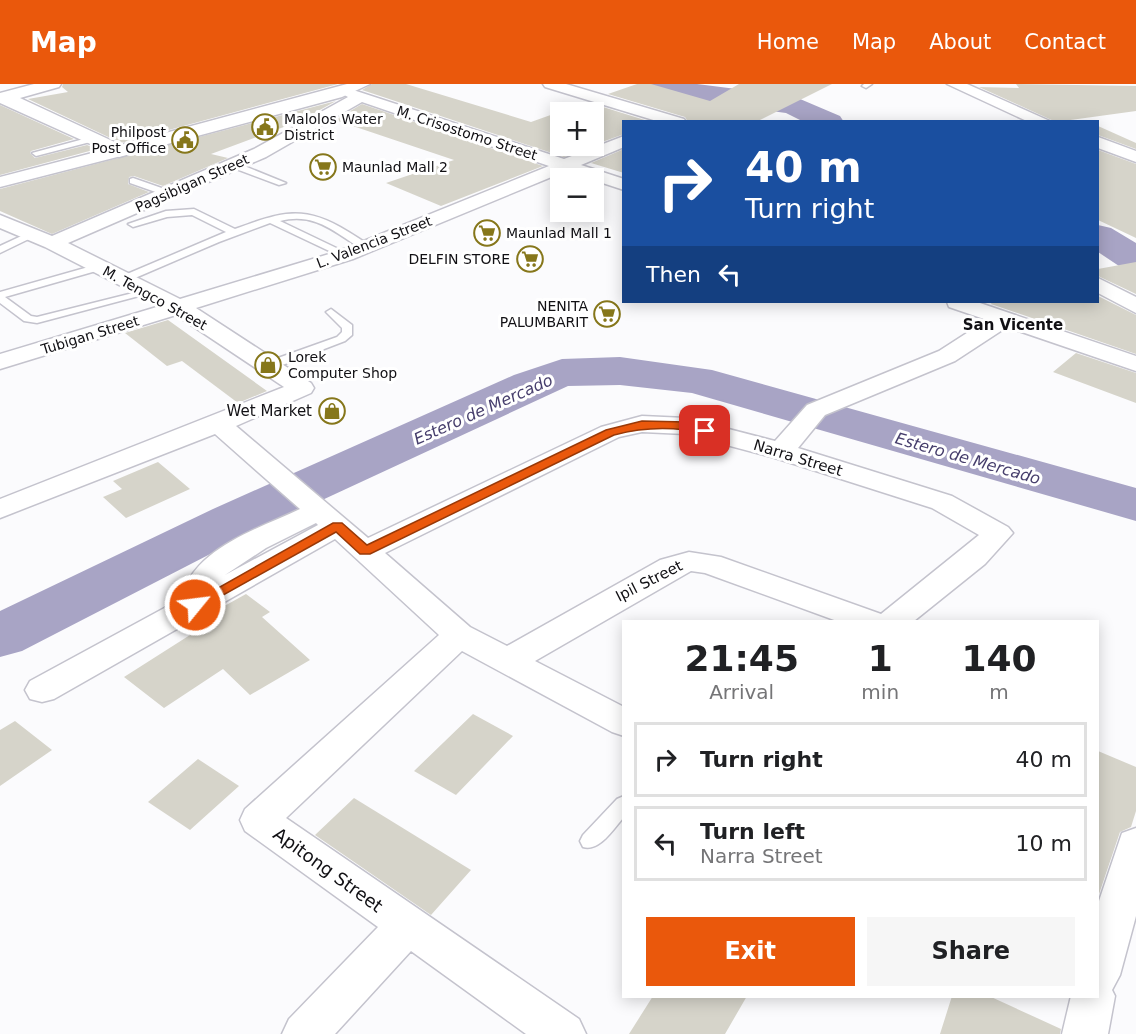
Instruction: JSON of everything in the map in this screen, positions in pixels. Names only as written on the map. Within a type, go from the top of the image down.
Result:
[{"type":"main road","points":[[3,97],[52,84]]},
{"type":"main road","points":[[3,97],[119,151],[355,91]]},
{"type":"main road","points":[[300,104],[332,113]]},
{"type":"street","points":[[550,84],[673,120]]},
{"type":"street","points":[[954,84],[1039,120]]},
{"type":"street","name":"Pagsibigan Street","points":[[52,243],[234,165],[332,113],[355,91]]},
{"type":"street","name":"M. Crisostomo Street","points":[[355,91],[622,184]]},
{"type":"street","name":"L. Valencia Street","points":[[179,308],[346,255],[622,142]]},
{"type":"street","points":[[1099,142],[1136,157]]},
{"type":"street","points":[[0,182],[119,151]]},
{"type":"street","name":"M. Tengco Street","points":[[0,220],[52,243],[179,308],[302,388],[218,424]]},
{"type":"street","points":[[1099,285],[1136,306]]},
{"type":"street","points":[[960,303],[1136,364]]},
{"type":"street","name":"Tubigan Street","points":[[0,362],[179,308]]},
{"type":"street","points":[[781,452],[816,411],[947,356],[972,342],[1004,318]]},
{"type":"street","points":[[0,509],[218,424],[278,474],[459,635],[622,722]]},
{"type":"street","name":"Narra Street","points":[[365,551],[610,432],[642,424],[686,426],[781,452],[942,502],[998,533],[974,557],[894,620]]},
{"type":"street","points":[[42,690],[195,605],[320,511]]},
{"type":"street","name":"Ipil Street","points":[[507,661],[671,567],[689,561],[710,564],[866,620]]},
{"type":"street","name":"Apitong Street","points":[[459,635],[259,820],[562,1034]]},
{"type":"street","points":[[1099,972],[1136,844]]},
{"type":"street","points":[[306,1034],[407,926]]},
{"type":"street","points":[[1085,1034],[1093,998]]},
{"type":"lane","points":[[36,153],[91,139]]},
{"type":"lane","points":[[234,165],[282,183]]},
{"type":"lane","points":[[133,181],[170,194]]},
{"type":"lane","points":[[133,225],[166,214],[194,212],[235,233]]},
{"type":"lane","points":[[124,279],[235,233],[304,214],[366,247]]},
{"type":"lane","points":[[273,221],[346,255]]},
{"type":"lane","points":[[0,250],[32,234]]},
{"type":"lane","points":[[0,297],[99,267]]},
{"type":"lane","points":[[0,297],[28,319],[37,320],[149,292]]},
{"type":"lane","points":[[268,366],[341,339],[348,333],[348,327],[331,312]]},
{"type":"lane","points":[[590,841],[622,806]]},
{"type":"building","points":[[63,84],[338,84],[121,143],[28,99],[68,92],[62,87]]},
{"type":"building","points":[[372,84],[406,84],[531,122],[550,115],[550,152],[362,90]]},
{"type":"building","points":[[637,84],[651,84],[710,101],[739,84],[832,84],[760,120],[687,120],[685,117],[608,94]]},
{"type":"building","points":[[1016,84],[1136,86],[1136,111],[1071,120],[1052,120],[979,87],[1019,88]]},
{"type":"building","points":[[336,101],[300,121],[211,154],[228,158],[163,186],[134,176],[129,177],[128,184],[149,192],[52,234],[0,211],[0,189]]},
{"type":"building","points":[[362,104],[543,166],[441,206],[386,183],[454,160],[335,120]]},
{"type":"building","points":[[0,105],[74,139],[31,151],[30,153],[35,158],[87,145],[97,149],[0,175]]},
{"type":"building","points":[[604,107],[645,120],[622,120],[622,135],[604,141]]},
{"type":"building","points":[[1099,126],[1136,143],[1136,149],[1099,135]]},
{"type":"building","points":[[622,150],[622,172],[591,163]]},
{"type":"building","points":[[1099,150],[1136,164],[1136,238],[1099,220]]},
{"type":"building","points":[[1136,262],[1136,294],[1099,276],[1099,269]]},
{"type":"building","points":[[1099,296],[1136,315],[1136,354],[991,304],[1099,303]]},
{"type":"building","points":[[168,320],[267,391],[238,403],[182,361],[167,366],[125,333]]},
{"type":"building","points":[[1076,353],[1136,373],[1136,403],[1053,372]]},
{"type":"building","points":[[158,462],[190,489],[126,518],[103,497],[122,489],[113,481]]},
{"type":"building","points":[[246,594],[270,612],[262,617],[310,660],[250,695],[223,669],[164,708],[124,677],[190,635],[183,629]]},
{"type":"building","points":[[473,714],[513,736],[456,795],[414,771]]},
{"type":"building","points":[[15,721],[52,750],[0,786],[0,730]]},
{"type":"building","points":[[1099,751],[1136,767],[1136,811],[1131,827],[1120,832],[1099,894]]},
{"type":"building","points":[[198,759],[239,786],[190,830],[148,802]]},
{"type":"building","points":[[354,798],[471,870],[431,915],[315,835]]},
{"type":"building","points":[[652,998],[746,998],[725,1034],[629,1034]]},
{"type":"building","points":[[951,998],[993,998],[1061,1029],[1060,1034],[940,1034]]},
{"type":"waterway","points":[[656,84],[678,90],[793,105],[825,120]]},
{"type":"waterway","points":[[1099,237],[1136,260]]},
{"type":"waterway","name":"Estero de Mercado","points":[[0,636],[232,521],[530,385],[562,373],[620,371],[696,380],[1136,505]]},
{"type":"place","name":"Malolos Water District","points":[[265,127]]},
{"type":"place","name":"Philpost Post Office","points":[[185,140]]},
{"type":"place","name":"Maunlad Mall 2","points":[[323,167]]},
{"type":"place","name":"Maunlad Mall 1","points":[[487,233]]},
{"type":"place","name":"DELFIN STORE","points":[[530,259]]},
{"type":"place","name":"NENITA PALUMBARIT","points":[[607,314]]},
{"type":"place","name":"Lorek Computer Shop","points":[[268,365]]},
{"type":"place","name":"Wet Market","points":[[332,411]]},
{"type":"district","name":"San Vicente","points":[[1013,325]]},
{"type":"route","points":[[195,605],[337,525],[365,551],[610,432],[642,424],[686,426],[705,431]]}]
